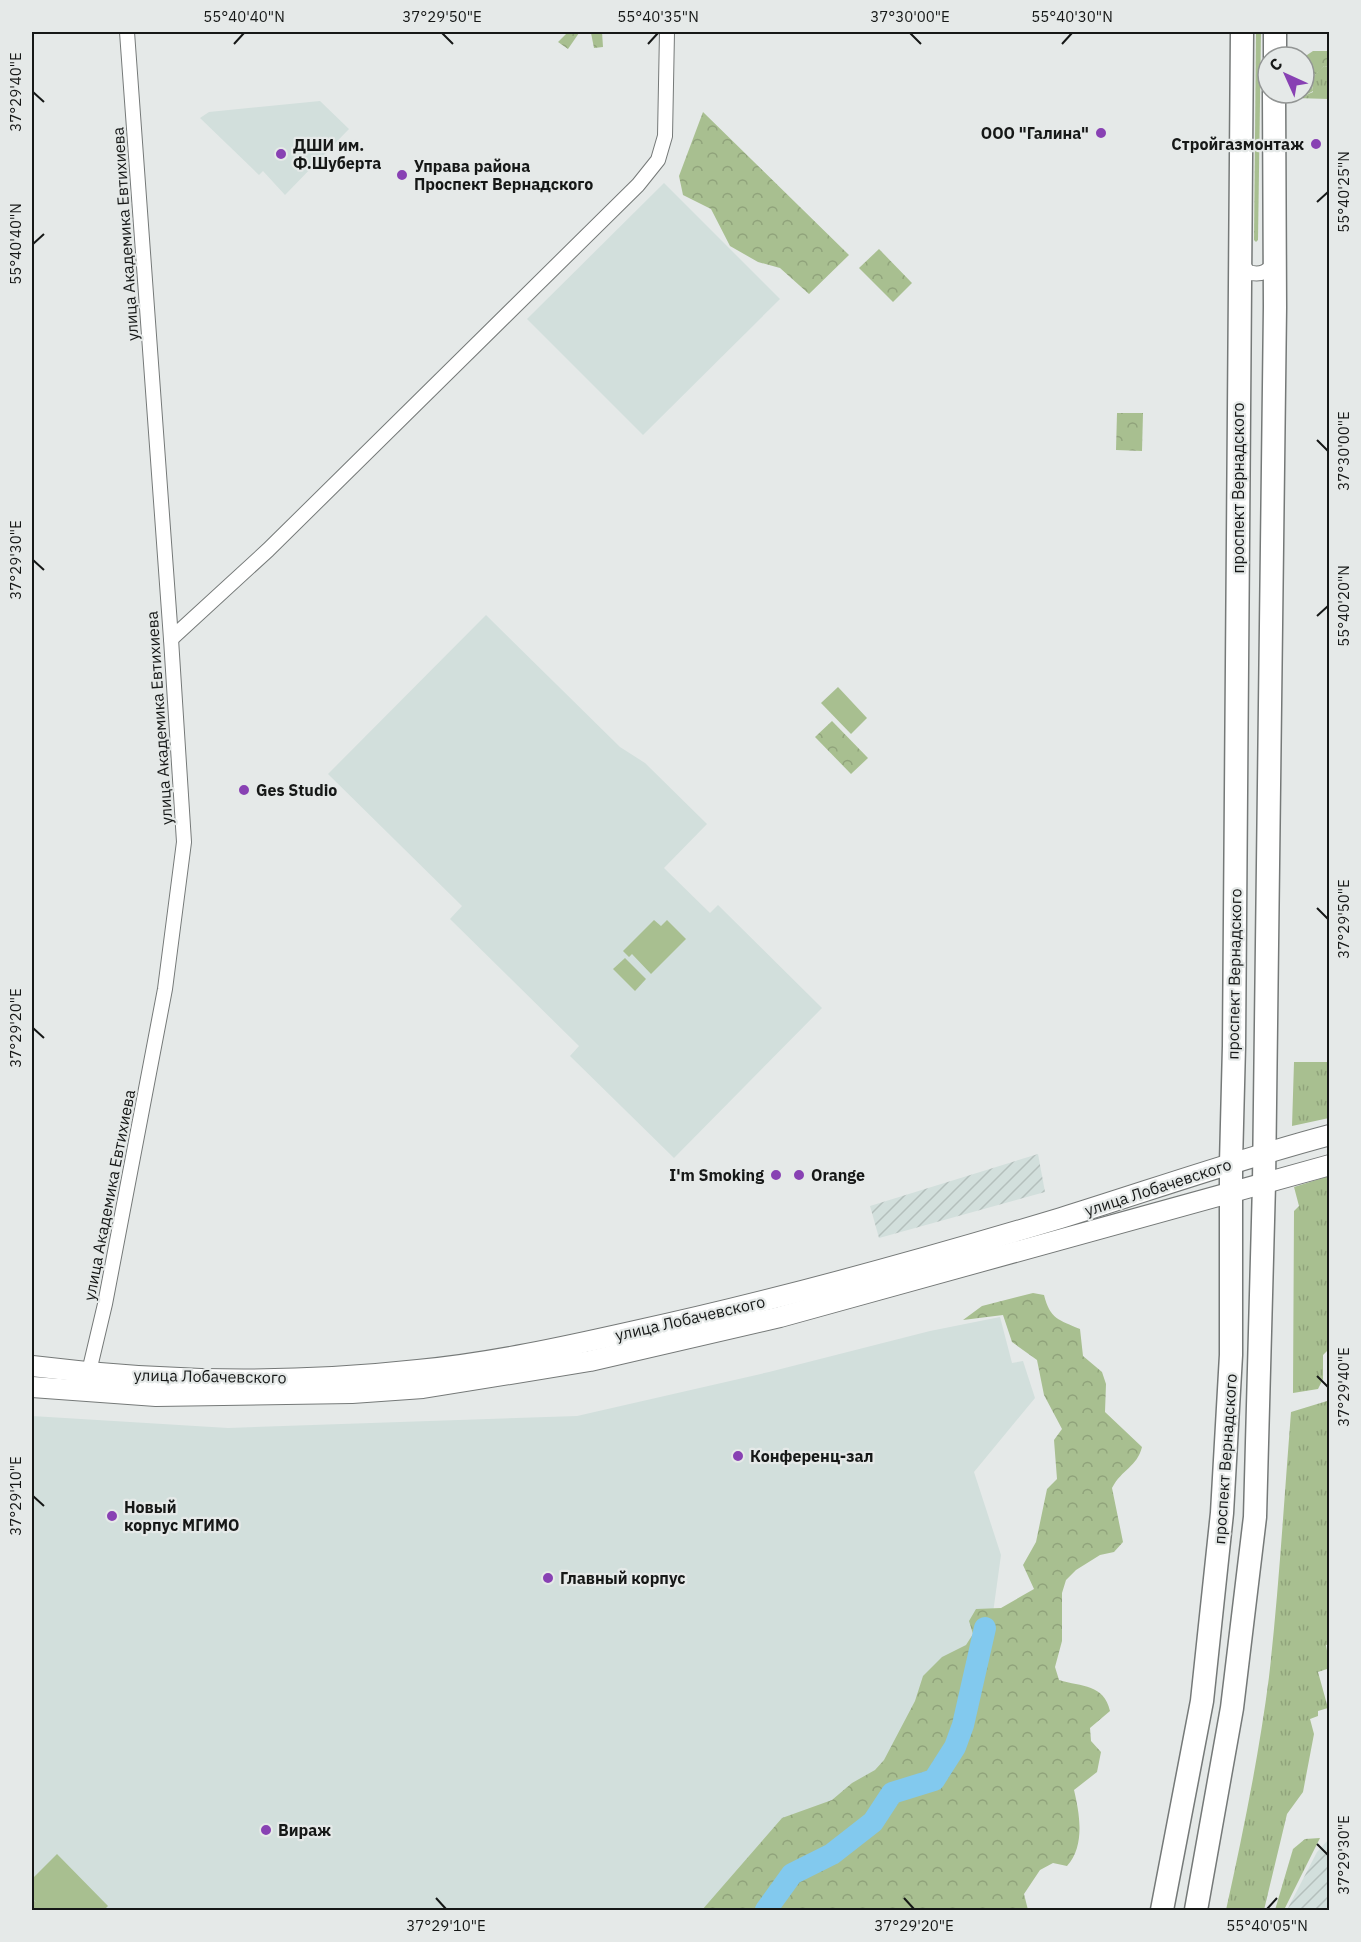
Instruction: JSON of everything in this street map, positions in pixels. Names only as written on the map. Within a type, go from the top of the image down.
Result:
[{"type":"main road","name":"проспект Вернадского","points":[[1162,1911],[1202,1701],[1222,1513],[1232,1355],[1231,1163],[1242,32]]},
{"type":"main road","name":"проспект Вернадского","points":[[1196,1911],[1232,1708],[1255,1517],[1264,1184],[1274,105]]},
{"type":"main road","name":"улица Лобачевского","points":[[32,1366],[88,1373],[258,1379],[354,1376],[421,1370],[506,1358],[730,1310],[1060,1218],[1231,1163],[1329,1135]]},
{"type":"main road","name":"улица Лобачевского","points":[[32,1387],[156,1396],[352,1393],[423,1388],[590,1361],[780,1317],[1329,1165]]},
{"type":"street","name":"улица Академика Евтихиева","points":[[77,1391],[83,1387],[88,1373],[105,1304],[165,989],[184,842],[127,32]]},
{"type":"street","points":[[171,639],[276,542],[638,185],[658,159],[665,136],[667,32]]},
{"type":"street","points":[[1240,257],[1244,268],[1254,274],[1265,272],[1270,268],[1274,257]]},
{"type":"shaded area","name":"ДШИ им. Ф.Шуберта","points":[[320,101],[349,129],[285,195],[263,171],[259,175],[200,118],[209,112]]},
{"type":"shaded area","points":[[664,183],[780,299],[643,435],[527,319]]},
{"type":"shaded area","points":[[486,615],[620,747],[645,763],[707,824],[664,868],[710,913],[718,905],[822,1008],[674,1158],[570,1056],[579,1046],[450,919],[462,906],[328,774]]},
{"type":"shaded area","points":[[1038,1154],[1045,1192],[879,1238],[870,1206]]},
{"type":"shaded area","points":[[1000,1317],[1012,1363],[1023,1361],[1035,1398],[974,1472],[1001,1555],[952,1910],[32,1910],[32,1416],[228,1428],[577,1416],[769,1372],[930,1331]]},
{"type":"shaded area","points":[[1329,1839],[1329,1910],[1287,1910],[1317,1852]]},
{"type":"green space","points":[[568,32],[602,32],[603,47],[594,48],[591,33],[579,33],[568,49],[558,42]]},
{"type":"green space","points":[[1256,32],[1261,32],[1261,45],[1256,45],[1256,105],[1260,105],[1258,240],[1256,242],[1254,240]]},
{"type":"green space","points":[[1316,51],[1329,51],[1329,67],[1324,66],[1316,74]]},
{"type":"green space","points":[[1324,66],[1329,67],[1329,99],[1316,99],[1316,74]]},
{"type":"green space","points":[[703,112],[849,255],[809,294],[780,268],[758,262],[730,246],[711,209],[683,195],[679,176]]},
{"type":"green space","points":[[879,249],[912,283],[893,302],[859,268]]},
{"type":"green space","points":[[1117,413],[1143,413],[1142,451],[1116,450]]},
{"type":"green space","points":[[838,687],[867,718],[851,734],[821,703]]},
{"type":"green space","points":[[832,721],[868,758],[851,774],[815,737]]},
{"type":"green space","points":[[654,920],[661,926],[667,920],[686,939],[651,974],[632,954],[629,957],[623,951]]},
{"type":"green space","points":[[625,958],[646,979],[635,991],[613,969]]},
{"type":"green space","points":[[1294,1062],[1329,1062],[1329,1118],[1292,1126]]},
{"type":"green space","points":[[1329,1176],[1329,1349],[1323,1355],[1323,1379],[1318,1389],[1293,1393],[1294,1211],[1299,1206],[1294,1187]]},
{"type":"green space","points":[[1033,1293],[1044,1295],[1049,1309],[1056,1318],[1080,1329],[1083,1356],[1102,1372],[1106,1384],[1105,1412],[1142,1447],[1137,1459],[1112,1488],[1123,1542],[1114,1552],[1100,1555],[1076,1570],[1066,1580],[1062,1593],[1062,1641],[1055,1667],[1059,1680],[1097,1691],[1107,1702],[1110,1711],[1090,1728],[1091,1741],[1101,1752],[1097,1772],[1074,1790],[1080,1830],[1073,1858],[1067,1866],[1053,1863],[1040,1870],[1024,1894],[1028,1910],[702,1910],[782,1818],[832,1800],[852,1783],[875,1770],[884,1760],[915,1701],[923,1676],[942,1657],[966,1645],[973,1634],[969,1621],[976,1609],[1001,1608],[1034,1589],[1023,1565],[1036,1542],[1047,1489],[1057,1479],[1054,1440],[1062,1429],[1044,1395],[1037,1360],[1012,1342],[1003,1315],[963,1320],[982,1306]]},
{"type":"green space","points":[[1327,1401],[1330,1405],[1330,1644],[1326,1645],[1330,1668],[1318,1672],[1328,1708],[1318,1711],[1318,1716],[1310,1719],[1314,1734],[1303,1792],[1287,1814],[1264,1910],[1226,1910],[1250,1794],[1269,1677],[1291,1412]]},
{"type":"green space","points":[[1320,1838],[1284,1910],[1275,1910],[1293,1849],[1305,1839]]},
{"type":"green space","points":[[57,1854],[108,1906],[104,1910],[32,1910],[32,1899],[37,1903],[32,1898],[32,1879]]},
{"type":"waterway","points":[[766,1910],[792,1874],[832,1854],[873,1822],[892,1793],[934,1780],[955,1747],[963,1725],[985,1628]]},
{"type":"place","name":"ООО \"Галина\"","points":[[1101,133]]},
{"type":"place","name":"Стройгазмонтаж","points":[[1316,144]]},
{"type":"place","name":"ДШИ им. Ф.Шуберта","points":[[281,154]]},
{"type":"place","name":"Управа района Проспект Вернадского","points":[[402,175]]},
{"type":"place","name":"Ges Studio","points":[[244,790]]},
{"type":"place","name":"I'm Smoking","points":[[776,1175]]},
{"type":"place","name":"Orange","points":[[799,1175]]},
{"type":"place","name":"Конференц-зал","points":[[738,1456]]},
{"type":"place","name":"Новый корпус МГИМО","points":[[112,1516]]},
{"type":"place","name":"Главный корпус","points":[[548,1578]]},
{"type":"place","name":"Вираж","points":[[266,1830]]}]
